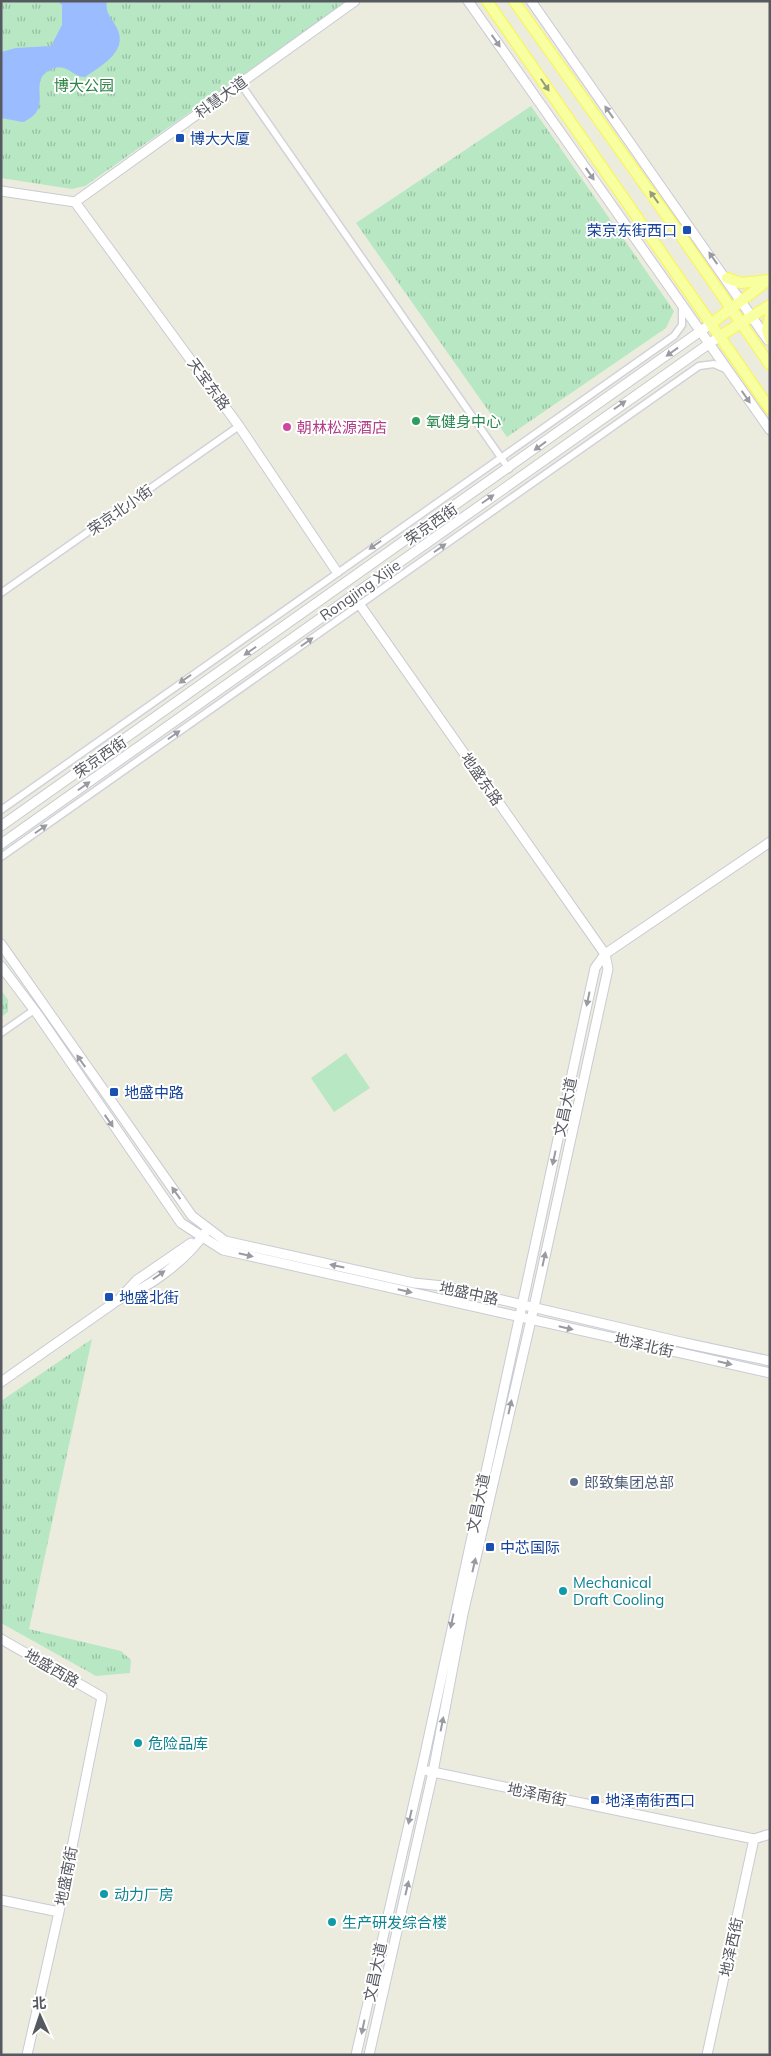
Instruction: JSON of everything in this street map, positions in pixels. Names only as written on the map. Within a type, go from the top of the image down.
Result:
[{"type":"main road","points":[[487,1],[770,409]]},
{"type":"main road","points":[[514,1],[770,365]]},
{"type":"main road","points":[[726,278],[741,283],[769,280]]},
{"type":"main road","points":[[712,323],[769,280]]},
{"type":"main road","points":[[720,336],[770,305]]},
{"type":"main road","points":[[770,316],[768,330],[770,341]]},
{"type":"street","name":"科慧大道","points":[[75,202],[355,1]]},
{"type":"street","points":[[468,1],[770,430]]},
{"type":"street","points":[[530,1],[770,341]]},
{"type":"street","points":[[539,13],[547,48]]},
{"type":"street","points":[[240,83],[509,469]]},
{"type":"street","points":[[1,191],[75,202]]},
{"type":"street","name":"天宝东路","points":[[75,202],[240,426],[337,572]]},
{"type":"street","points":[[630,209],[638,241]]},
{"type":"street","points":[[1,810],[674,336],[682,325],[682,305]]},
{"type":"street","name":"荣京西街","points":[[1,826],[509,469],[712,323]]},
{"type":"street","name":"Rongjing Xijie","points":[[1,844],[720,336]]},
{"type":"street","points":[[1,857],[699,366],[714,364],[727,370]]},
{"type":"street","name":"荣京北小街","points":[[1,594],[240,426]]},
{"type":"street","name":"地盛东路","points":[[360,604],[605,954]]},
{"type":"street","name":"文昌大道","points":[[356,2055],[421,1770],[595,968],[605,954],[770,842]]},
{"type":"street","name":"地盛中路","points":[[1,944],[192,1216],[225,1241],[534,1307]]},
{"type":"street","name":"文昌大道","points":[[369,2055],[433,1772],[463,1614],[534,1307],[608,969],[605,954]]},
{"type":"street","name":"地盛中路","points":[[1,966],[34,1010],[181,1223],[223,1250],[519,1317]]},
{"type":"street","points":[[1,1033],[34,1010]]},
{"type":"street","points":[[1,1382],[118,1300],[137,1280],[202,1237],[208,1228]]},
{"type":"street","name":"地泽北街","points":[[534,1307],[770,1361]]},
{"type":"street","name":"地泽北街","points":[[519,1317],[770,1373]]},
{"type":"street","name":"地盛西路","points":[[1,1639],[102,1697]]},
{"type":"street","name":"地盛南街","points":[[27,2055],[59,1912],[102,1697]]},
{"type":"street","name":"地泽南街","points":[[421,1770],[754,1840]]},
{"type":"street","points":[[754,1840],[770,1834]]},
{"type":"street","name":"地泽西街","points":[[707,2055],[754,1840]]},
{"type":"street","points":[[1,1900],[59,1912]]},
{"type":"green space","name":"博大公园","points":[[1,1],[348,1],[85,186],[72,189],[1,178]]},
{"type":"green space","points":[[531,106],[674,311],[666,328],[507,437],[356,223]]},
{"type":"green space","points":[[1,990],[8,1000],[8,1012],[1,1017]]},
{"type":"green space","points":[[346,1053],[370,1088],[334,1112],[311,1078]]},
{"type":"green space","points":[[92,1339],[29,1629],[121,1651],[131,1660],[130,1673],[96,1676],[1,1623],[1,1401]]},
{"type":"water","points":[[58,1],[107,1],[108,12],[119,32],[120,41],[118,48],[107,61],[85,77],[76,75],[62,67],[52,69],[44,74],[40,80],[40,102],[38,110],[33,116],[23,122],[1,118],[1,52],[16,48],[51,46],[62,25],[62,5]]},
{"type":"place","name":"博大大厦","points":[[180,138]]},
{"type":"place","name":"荣京东街西口","points":[[687,230]]},
{"type":"place","name":"氧健身中心","points":[[416,421]]},
{"type":"place","name":"朝林松源酒店","points":[[287,427]]},
{"type":"place","name":"地盛中路","points":[[114,1092]]},
{"type":"place","name":"地盛北街","points":[[109,1297]]},
{"type":"place","name":"郎致集团总部","points":[[574,1482]]},
{"type":"place","name":"中芯国际","points":[[490,1547]]},
{"type":"place","name":"Mechanical Draft Cooling","points":[[563,1591]]},
{"type":"place","name":"危险品库","points":[[138,1743]]},
{"type":"place","name":"地泽南街西口","points":[[595,1800]]},
{"type":"place","name":"动力厂房","points":[[104,1894]]},
{"type":"place","name":"生产研发综合楼","points":[[332,1922]]}]
